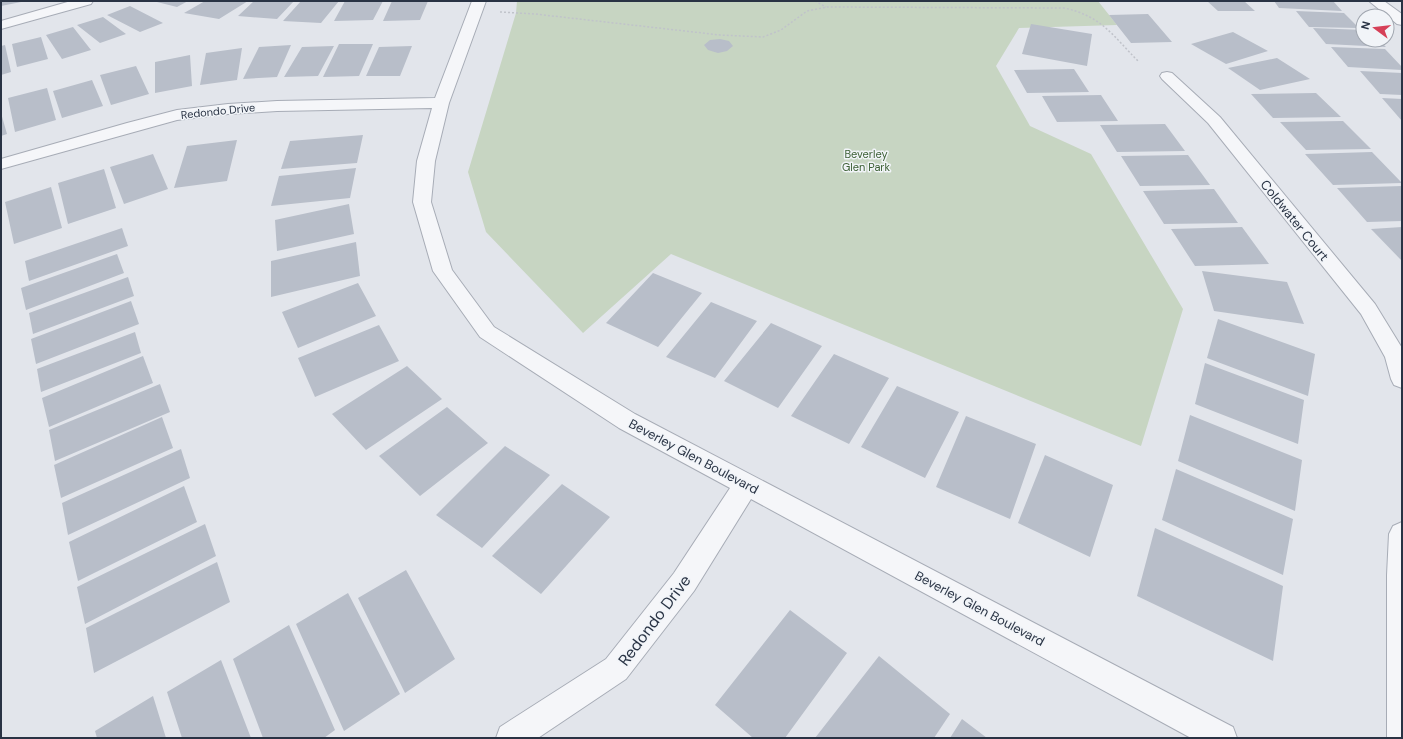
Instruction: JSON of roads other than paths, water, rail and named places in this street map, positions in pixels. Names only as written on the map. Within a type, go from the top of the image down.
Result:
[{"type":"street","points":[[1,25],[86,1]]},
{"type":"street","points":[[1376,1],[1402,21]]},
{"type":"street","name":"Beverley Glen Boulevard","points":[[477,6],[441,104],[426,161],[422,202],[443,271],[487,332],[627,421],[1222,738]]},
{"type":"street","name":"Coldwater Court","points":[[1167,76],[1214,120],[1368,309],[1396,356],[1402,379]]},
{"type":"street","name":"Redondo Drive","points":[[1,164],[177,115],[228,109],[270,107],[441,104]]},
{"type":"street","name":"Redondo Drive","points":[[511,738],[616,669],[684,582],[747,484]]},
{"type":"street","points":[[1402,534],[1400,575],[1402,736]]},
{"type":"park label","name":"Beverley Glen Park","points":[[866,160]]}]
